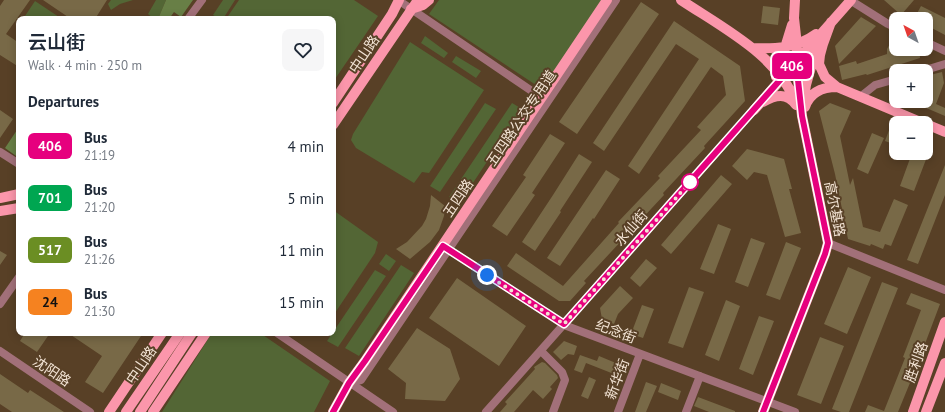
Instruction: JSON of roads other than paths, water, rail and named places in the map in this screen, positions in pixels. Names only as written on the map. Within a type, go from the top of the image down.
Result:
[{"type":"main road","name":"中山路","points":[[336,98],[392,14],[399,0]]},
{"type":"main road","name":"中山路","points":[[336,121],[418,0]]},
{"type":"main road","points":[[411,9],[423,5],[428,0]]},
{"type":"main road","name":"五四路","points":[[333,412],[349,383],[446,247],[607,0]]},
{"type":"main road","points":[[681,0],[753,48],[780,74],[792,92],[802,116]]},
{"type":"main road","name":"高尔基路","points":[[763,412],[828,243],[802,116],[796,62],[797,45],[794,18],[795,0]]},
{"type":"main road","points":[[802,116],[806,85],[817,46],[831,22],[850,0]]},
{"type":"main road","points":[[753,48],[777,44],[784,38],[794,18]]},
{"type":"main road","points":[[780,74],[794,18]]},
{"type":"main road","points":[[753,48],[786,47],[797,45],[807,41],[831,22]]},
{"type":"main road","points":[[831,22],[822,44],[820,64],[825,77],[837,87],[906,116]]},
{"type":"main road","name":"水仙街","points":[[754,110],[780,74],[796,62],[831,22]]},
{"type":"main road","points":[[802,116],[806,102],[815,92],[826,87],[837,87]]},
{"type":"main road","points":[[754,110],[772,97],[781,95],[788,97],[793,101],[802,116]]},
{"type":"main road","points":[[933,127],[945,132]]},
{"type":"main road","points":[[0,198],[16,195]]},
{"type":"main road","points":[[0,212],[16,209]]},
{"type":"main road","name":"胜利路","points":[[912,412],[945,322]]},
{"type":"main road","points":[[108,412],[160,336]]},
{"type":"main road","name":"中山路","points":[[126,412],[178,336]]},
{"type":"main road","name":"中山路","points":[[140,412],[190,336]]},
{"type":"main road","points":[[153,412],[204,336]]},
{"type":"main road","name":"胜利路","points":[[926,412],[945,363]]},
{"type":"street","points":[[190,16],[202,0]]},
{"type":"street","points":[[399,0],[542,98]]},
{"type":"street","name":"五四路公交专用道","points":[[446,247],[616,0]]},
{"type":"street","points":[[850,0],[889,24]]},
{"type":"street","points":[[933,45],[945,51]]},
{"type":"street","points":[[933,68],[945,64]]},
{"type":"street","points":[[860,97],[875,86],[889,81]]},
{"type":"street","name":"水仙街","points":[[486,412],[754,110]]},
{"type":"street","points":[[0,152],[16,162]]},
{"type":"street","points":[[828,243],[945,290]]},
{"type":"street","name":"纪念街","points":[[446,247],[564,324],[795,412]]},
{"type":"street","points":[[0,304],[16,281]]},
{"type":"street","points":[[281,336],[393,412]]},
{"type":"street","points":[[541,350],[562,372],[565,380],[553,412]]},
{"type":"street","name":"沈阳路","points":[[0,351],[90,412]]},
{"type":"street","name":"新华街","points":[[618,412],[640,354]]},
{"type":"street","points":[[686,412],[700,376]]}]
